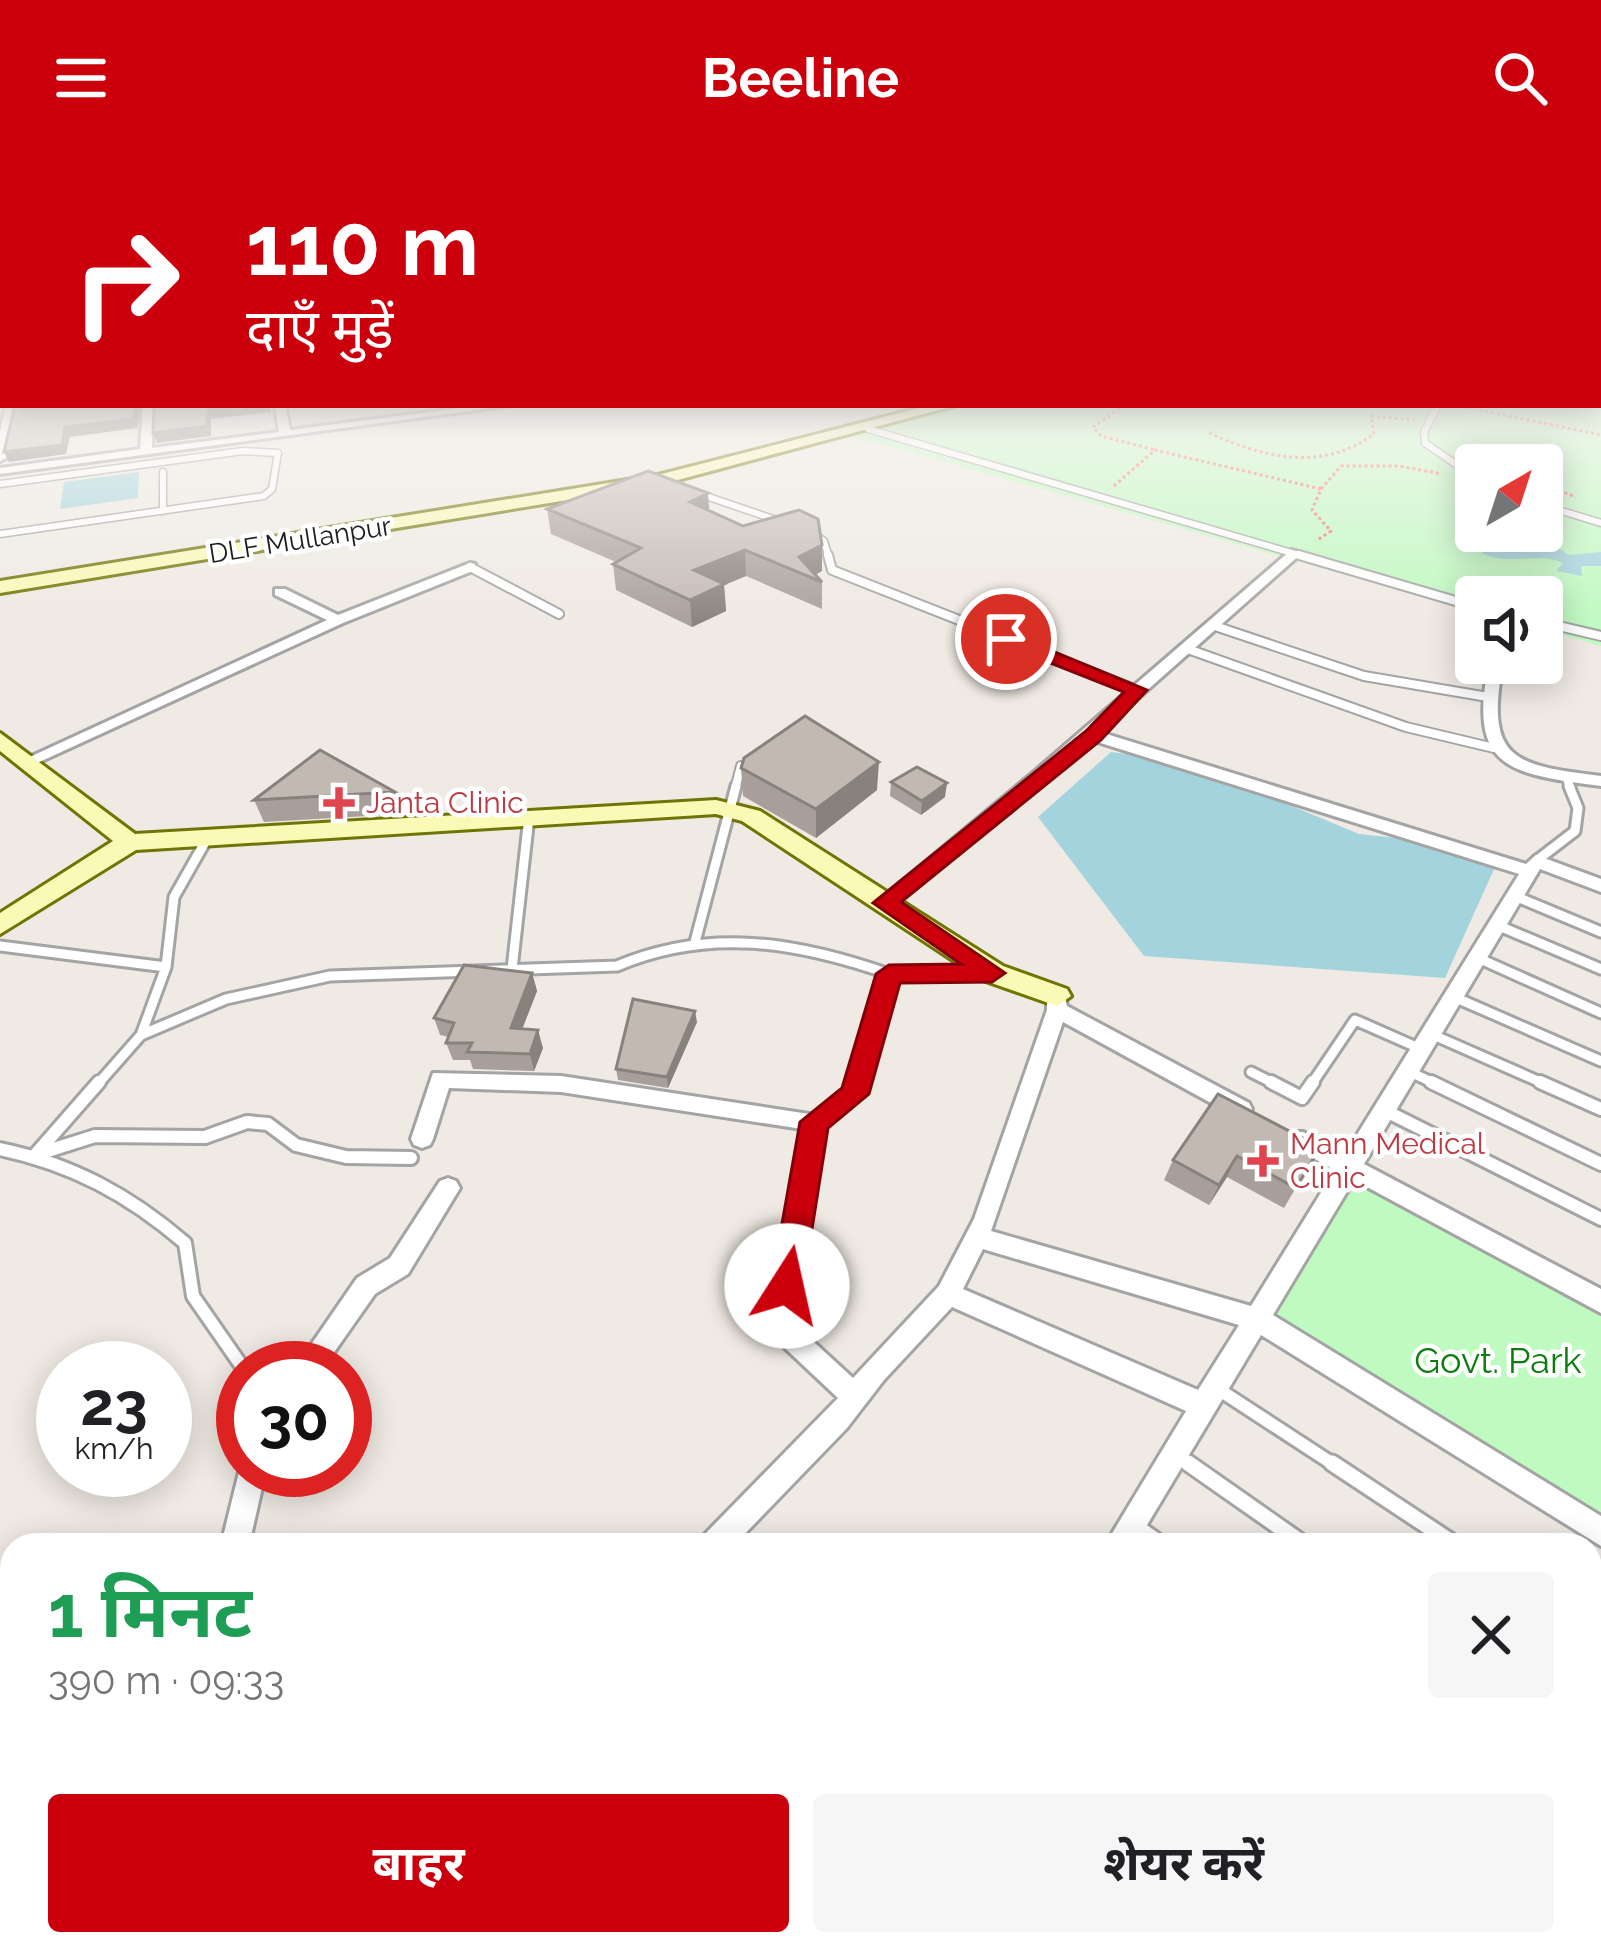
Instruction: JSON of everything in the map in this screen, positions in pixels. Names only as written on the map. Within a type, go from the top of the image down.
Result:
[{"type":"main road","name":"DLF Mullanpur","points":[[0,574],[631,477],[695,461]]},
{"type":"main road","name":"DLF Mullanpur","points":[[0,587],[659,480],[737,461]]},
{"type":"main road","points":[[0,740],[130,842]]},
{"type":"main road","points":[[0,926],[130,842],[529,817],[730,811],[751,816],[992,973],[1057,1003]]},
{"type":"street","points":[[0,471],[77,461]]},
{"type":"street","points":[[885,903],[1094,735],[1137,690],[1296,554]]},
{"type":"street","points":[[29,761],[338,620],[470,567]]},
{"type":"street","points":[[280,592],[338,620]]},
{"type":"street","points":[[1491,684],[1488,697],[1494,748],[1508,764],[1601,781]]},
{"type":"street","points":[[1094,735],[1601,886]]},
{"type":"street","points":[[1127,1533],[1533,866]]},
{"type":"street","points":[[889,974],[992,973]]},
{"type":"street","points":[[725,1533],[948,1294],[976,1237],[1057,1003],[1601,1303]]},
{"type":"street","points":[[417,1148],[441,1079],[561,1084],[814,1122],[779,1327],[855,1397]]},
{"type":"street","points":[[327,1341],[366,1286],[399,1266],[448,1188]]},
{"type":"street","points":[[976,1237],[1257,1319],[1601,1532]]},
{"type":"street","points":[[948,1294],[1210,1396]]},
{"type":"street","points":[[238,1533],[247,1497]]},
{"type":"lane","points":[[0,484],[170,461]]},
{"type":"lane","points":[[0,534],[264,496],[272,490],[277,461]]},
{"type":"lane","points":[[980,461],[1455,601]]},
{"type":"lane","points":[[163,472],[163,511]]},
{"type":"lane","points":[[659,480],[813,532],[824,541],[832,570],[1137,690]]},
{"type":"lane","points":[[1563,511],[1601,523]]},
{"type":"lane","points":[[470,567],[559,614]]},
{"type":"lane","points":[[1212,625],[1364,676],[1488,697]]},
{"type":"lane","points":[[1563,627],[1601,636]]},
{"type":"lane","points":[[1186,648],[1406,727],[1494,748]]},
{"type":"lane","points":[[695,942],[741,766]]},
{"type":"lane","points":[[1533,866],[1575,831],[1578,808],[1566,776]]},
{"type":"lane","points":[[512,969],[529,817]]},
{"type":"lane","points":[[35,1155],[141,1035],[166,967],[174,897],[208,836]]},
{"type":"lane","points":[[1515,896],[1601,932]]},
{"type":"lane","points":[[1497,925],[1601,969]]},
{"type":"lane","points":[[141,1035],[226,999],[330,976],[617,965],[656,945],[695,942],[831,952],[889,974],[855,1094],[814,1122]]},
{"type":"lane","points":[[0,946],[166,967]]},
{"type":"lane","points":[[1478,958],[1601,1013]]},
{"type":"lane","points":[[1454,997],[1601,1061]]},
{"type":"lane","points":[[1251,1072],[1302,1098],[1355,1020],[1426,1041],[1601,1109]]},
{"type":"lane","points":[[1408,1071],[1601,1164]]},
{"type":"lane","points":[[1384,1110],[1601,1219]]},
{"type":"lane","points":[[35,1155],[95,1136],[206,1136],[247,1122],[268,1124],[296,1145],[330,1153],[417,1148]]},
{"type":"lane","points":[[0,1149],[35,1155],[133,1196],[185,1243],[193,1296],[224,1341]]},
{"type":"lane","points":[[1210,1396],[1436,1533]]},
{"type":"lane","points":[[1175,1454],[1288,1533]]},
{"type":"path","points":[[1102,496],[1143,461]]},
{"type":"path","points":[[1201,461],[1321,490]]},
{"type":"path","points":[[1296,554],[1331,531],[1312,510],[1340,466],[1400,466],[1449,475]]},
{"type":"path","points":[[1563,492],[1581,499]]},
{"type":"green space","points":[[941,461],[1455,461],[1455,552],[1563,552],[1563,461],[1601,461],[1601,646],[1563,635],[1563,576],[1455,576],[1455,605]]},
{"type":"green space","name":"Govt. Park","points":[[1346,1173],[1601,1311],[1601,1532],[1257,1319]]},
{"type":"water","points":[[139,472],[138,498],[60,509],[64,482]]},
{"type":"water","points":[[1601,552],[1601,566],[1581,566],[1582,576],[1556,571],[1563,563],[1554,560],[1503,559],[1482,553]]},
{"type":"water","points":[[1111,752],[1183,761],[1359,834],[1396,838],[1495,867],[1445,978],[1144,956],[1038,817]]},
{"type":"building","points":[[648,471],[708,493],[690,502],[743,526],[799,510],[818,519],[822,545],[799,557],[822,582],[745,550],[694,570],[724,584],[690,600],[613,564],[641,548],[547,509]]},
{"type":"building","points":[[805,716],[879,762],[816,809],[741,768],[744,758]]},
{"type":"building","points":[[320,750],[395,792],[254,800]]},
{"type":"building","points":[[917,767],[947,783],[922,801],[891,782]]},
{"type":"building","points":[[464,965],[532,973],[511,1028],[538,1030],[530,1054],[467,1052],[472,1043],[446,1043],[454,1023],[434,1018]]},
{"type":"building","points":[[633,999],[695,1011],[667,1077],[616,1069]]},
{"type":"building","points":[[1218,1094],[1320,1147],[1296,1188],[1237,1156],[1219,1185],[1173,1160]]},
{"type":"place","name":"Janta Clinic","points":[[339,803]]},
{"type":"place","name":"Mann Medical Clinic","points":[[1263,1161]]},
{"type":"route","points":[[787,1286],[814,1122],[855,1094],[889,974],[992,973],[885,903],[1094,735],[1137,690],[1006,639]]}]
